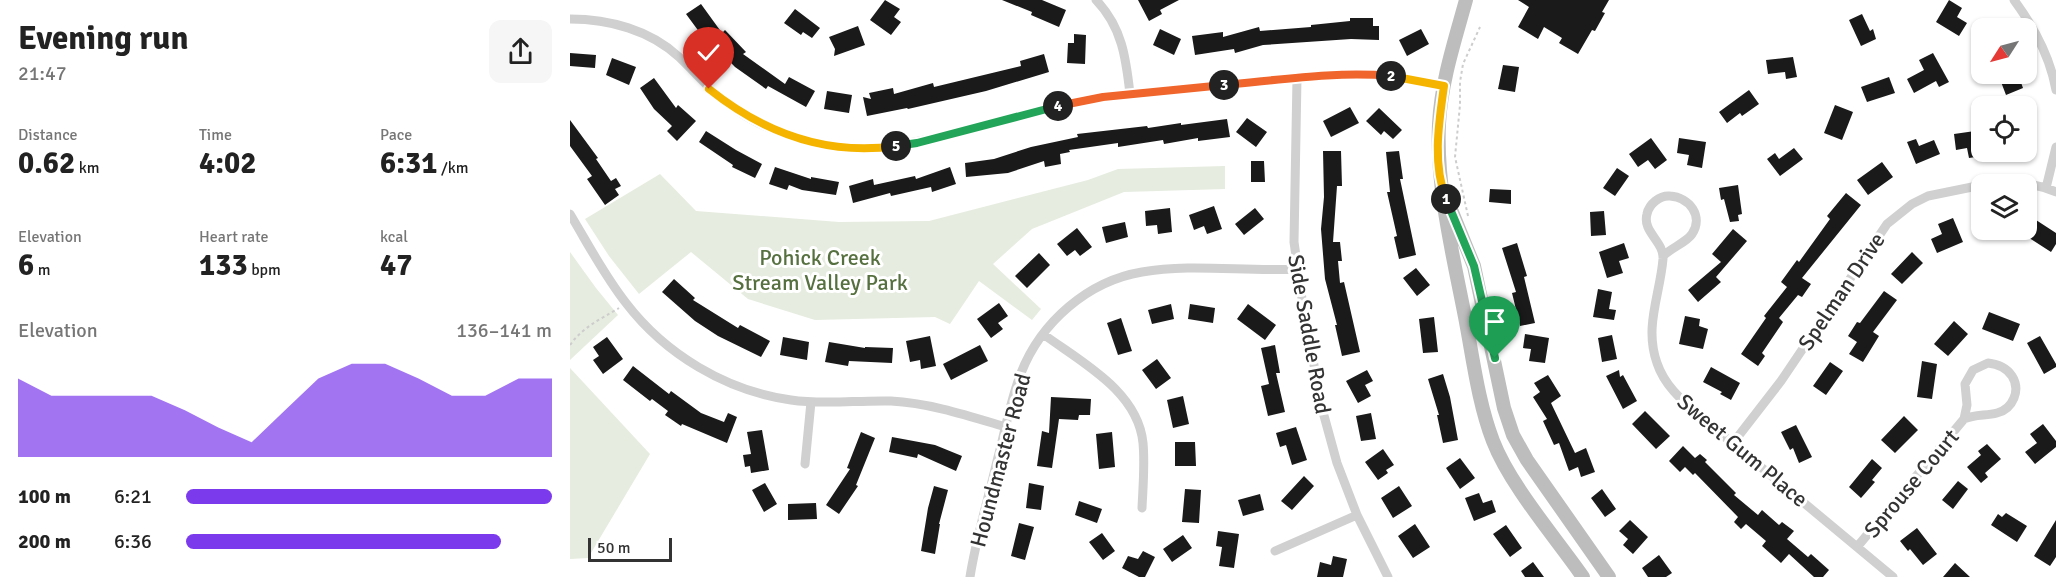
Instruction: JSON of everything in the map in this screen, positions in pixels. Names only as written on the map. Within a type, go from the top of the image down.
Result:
[{"type":"main road","points":[[1466,0],[1444,86],[1439,121],[1438,160],[1473,359],[1493,442],[1508,471],[1583,577]]},
{"type":"main road","points":[[1443,191],[1474,266],[1504,408],[1513,435],[1527,460],[1609,577]]},
{"type":"street","points":[[1096,0],[1111,18],[1122,42],[1130,94]]},
{"type":"street","points":[[2014,0],[2038,35],[2047,54],[2056,90]]},
{"type":"street","points":[[570,19],[612,23],[641,33],[668,48],[709,89],[750,118],[787,135],[836,147],[879,148],[917,143],[1076,101],[1130,94],[1363,74],[1390,76],[1444,86]]},
{"type":"street","name":"Side Saddle Road","points":[[1297,78],[1293,228],[1297,269],[1323,412],[1337,463],[1357,515],[1388,577]]},
{"type":"street","points":[[2046,188],[2056,147]]},
{"type":"street","name":"Spelman Drive","points":[[1733,443],[1781,381],[1887,224],[1912,204],[1928,196],[1971,187]]},
{"type":"street","name":"Spelman Drive","points":[[2037,187],[2056,192]]},
{"type":"street","points":[[1665,195],[1677,196],[1687,201],[1695,211],[1696,223],[1691,235],[1663,256],[1646,224],[1647,213],[1654,201],[1665,195]]},
{"type":"street","points":[[570,214],[626,303],[659,338],[700,368],[718,378],[789,400],[906,402],[1006,427]]},
{"type":"street","name":"Sweet Gum Place","points":[[1663,256],[1652,322],[1652,342],[1656,361],[1665,381],[1678,397],[1893,577]]},
{"type":"street","name":"Houndmaster Road","points":[[970,577],[1006,427],[1021,375],[1027,360],[1043,334],[1063,311],[1096,288],[1125,275],[1158,269],[1264,271],[1297,269]]},
{"type":"street","points":[[1043,334],[1112,386],[1136,417],[1143,442],[1142,508]]},
{"type":"street","points":[[1988,363],[2002,366],[2015,380],[2016,391],[2011,403],[1996,413],[1980,414],[1964,419],[1967,405],[1965,384],[1969,375],[1981,365],[1988,363]]},
{"type":"street","points":[[805,464],[811,402]]},
{"type":"street","name":"Sprouse Court","points":[[1857,547],[1964,419]]},
{"type":"street","points":[[1275,551],[1357,515]]},
{"type":"path","points":[[1468,217],[1455,157],[1460,82],[1466,56],[1480,27]]},
{"type":"path","points":[[570,345],[574,338],[587,327],[626,303]]},
{"type":"green space","name":"Pohick Creek Stream Valley Park","points":[[1225,166],[1225,189],[1124,192],[1032,229],[993,264],[1041,309],[1032,320],[979,281],[950,324],[935,317],[815,320],[748,299],[691,252],[639,294],[609,256],[585,219],[660,174],[696,211],[839,222],[929,221],[1088,180],[1118,169]]},
{"type":"green space","points":[[570,252],[618,315],[570,360]]},
{"type":"green space","points":[[570,368],[650,454],[588,558],[570,559]]},
{"type":"building","points":[[885,0],[900,9],[894,17],[901,22],[891,35],[870,20]]},
{"type":"building","points":[[1002,0],[1042,0],[1066,10],[1059,27],[1031,15],[1032,12]]},
{"type":"building","points":[[1138,0],[1179,0],[1160,10],[1162,14],[1149,21]]},
{"type":"building","points":[[1518,0],[1609,0],[1595,31],[1592,30],[1578,54],[1559,43],[1562,38],[1544,27],[1538,39],[1518,27],[1529,7]]},
{"type":"building","points":[[1949,0],[1962,8],[1957,17],[1967,23],[1959,36],[1936,22]]},
{"type":"building","points":[[701,4],[722,33],[725,30],[746,52],[743,54],[785,84],[789,77],[815,91],[806,107],[768,86],[766,89],[735,67],[700,33],[686,14]]},
{"type":"building","points":[[795,9],[820,28],[812,38],[803,32],[801,35],[784,23]]},
{"type":"building","points":[[1862,14],[1870,31],[1873,29],[1876,39],[1861,46],[1849,20]]},
{"type":"building","points":[[1350,18],[1373,18],[1373,26],[1379,26],[1379,40],[1351,39],[1263,45],[1235,53],[1234,49],[1195,55],[1192,36],[1223,32],[1223,37],[1259,27],[1260,31],[1311,27],[1311,25],[1350,21]]},
{"type":"building","points":[[858,26],[865,45],[834,56],[835,49],[829,37]]},
{"type":"building","points":[[1160,29],[1181,39],[1174,55],[1153,45]]},
{"type":"building","points":[[1421,29],[1429,44],[1407,56],[1399,40]]},
{"type":"building","points":[[1074,34],[1086,35],[1085,64],[1067,63],[1068,43],[1074,43]]},
{"type":"building","points":[[570,53],[596,55],[595,68],[570,66]]},
{"type":"building","points":[[1933,53],[1949,82],[1939,87],[1936,81],[1914,93],[1907,79],[1924,70],[1919,60]]},
{"type":"building","points":[[1044,54],[1049,72],[986,91],[867,116],[863,97],[871,99],[869,93],[893,88],[894,94],[933,83],[934,87],[1021,66],[1020,61]]},
{"type":"building","points":[[1793,57],[1797,77],[1786,79],[1785,72],[1768,74],[1766,60]]},
{"type":"building","points":[[612,58],[636,67],[629,85],[606,75]]},
{"type":"building","points":[[1503,65],[1519,67],[1515,92],[1498,89]]},
{"type":"building","points":[[1889,77],[1895,93],[1867,102],[1861,87]]},
{"type":"building","points":[[654,78],[676,108],[678,105],[696,121],[677,141],[667,131],[672,126],[654,109],[640,88]]},
{"type":"building","points":[[2002,84],[2022,84],[2023,88],[2006,95]]},
{"type":"building","points":[[1749,90],[1759,104],[1742,116],[1740,113],[1727,123],[1719,112]]},
{"type":"building","points":[[827,91],[852,95],[849,113],[824,109]]},
{"type":"building","points":[[1835,105],[1853,112],[1842,140],[1824,133]]},
{"type":"building","points":[[1350,107],[1359,123],[1331,137],[1323,121]]},
{"type":"building","points":[[1379,108],[1402,130],[1393,139],[1384,131],[1381,135],[1366,121]]},
{"type":"building","points":[[1247,118],[1267,132],[1256,147],[1236,132]]},
{"type":"building","points":[[1227,119],[1230,137],[1198,141],[1198,138],[1164,144],[1163,140],[1118,147],[1118,143],[1069,150],[1070,152],[1060,154],[1061,164],[1045,167],[1044,161],[1008,173],[966,177],[965,163],[994,159],[1031,147],[1078,137],[1077,134]]},
{"type":"building","points":[[570,120],[598,158],[596,159],[611,181],[616,178],[621,186],[615,189],[619,195],[605,205],[587,179],[592,176],[570,146]]},
{"type":"building","points":[[706,131],[762,164],[755,178],[732,167],[733,165],[699,142]]},
{"type":"building","points":[[1971,132],[1971,158],[1969,158],[1967,148],[1956,150],[1954,134]]},
{"type":"building","points":[[1651,138],[1667,160],[1655,169],[1648,160],[1638,167],[1629,154]]},
{"type":"building","points":[[1679,138],[1706,142],[1702,168],[1687,165],[1689,155],[1677,153]]},
{"type":"building","points":[[1916,139],[1919,146],[1934,140],[1940,154],[1916,164],[1907,142]]},
{"type":"building","points":[[1794,148],[1803,159],[1780,176],[1767,159],[1775,153],[1779,159]]},
{"type":"building","points":[[1323,151],[1341,151],[1342,186],[1337,186],[1333,242],[1340,242],[1342,261],[1338,261],[1340,283],[1344,282],[1360,352],[1342,356],[1335,325],[1337,325],[1325,279],[1321,229],[1324,197]]},
{"type":"building","points":[[1399,151],[1403,179],[1400,179],[1416,255],[1399,259],[1394,237],[1397,236],[1387,192],[1390,192],[1386,152]]},
{"type":"building","points":[[1251,161],[1264,161],[1265,182],[1251,182]]},
{"type":"building","points":[[1882,162],[1893,177],[1868,195],[1857,180]]},
{"type":"building","points":[[775,167],[811,179],[811,177],[839,182],[836,195],[802,190],[789,185],[787,190],[769,184]]},
{"type":"building","points":[[950,167],[956,184],[932,192],[931,187],[891,196],[890,193],[853,203],[849,186],[873,179],[874,185],[915,176],[916,179]]},
{"type":"building","points":[[1617,168],[1629,176],[1615,196],[1603,188]]},
{"type":"building","points":[[1738,185],[1742,214],[1738,215],[1739,221],[1730,222],[1719,188]]},
{"type":"building","points":[[1490,189],[1511,190],[1511,204],[1489,202]]},
{"type":"building","points":[[1846,193],[1861,205],[1802,278],[1811,284],[1802,297],[1798,295],[1779,318],[1783,322],[1762,353],[1765,356],[1758,366],[1741,354],[1766,318],[1764,316],[1787,287],[1781,282],[1797,260],[1799,262],[1830,219],[1827,216]]},
{"type":"building","points":[[1214,206],[1222,229],[1207,234],[1204,226],[1194,230],[1189,215]]},
{"type":"building","points":[[1170,208],[1172,232],[1158,234],[1157,225],[1146,226],[1145,211]]},
{"type":"building","points":[[1255,208],[1264,219],[1244,235],[1235,224]]},
{"type":"building","points":[[1604,211],[1606,235],[1591,236],[1590,212]]},
{"type":"building","points":[[1953,218],[1963,242],[1937,253],[1931,239],[1942,234],[1938,224]]},
{"type":"building","points":[[2037,221],[2056,233],[2056,244],[2051,252],[2032,240],[2037,240]]},
{"type":"building","points":[[1125,222],[1128,237],[1106,243],[1102,227]]},
{"type":"building","points":[[1077,228],[1092,247],[1080,256],[1075,250],[1067,256],[1057,244]]},
{"type":"building","points":[[1733,229],[1747,241],[1716,277],[1721,282],[1698,302],[1688,290],[1721,262],[1712,254]]},
{"type":"building","points":[[1517,243],[1527,276],[1524,277],[1535,323],[1520,326],[1512,293],[1516,292],[1502,248]]},
{"type":"building","points":[[1624,243],[1629,258],[1619,261],[1623,273],[1607,278],[1599,252]]},
{"type":"building","points":[[1912,252],[1923,263],[1902,284],[1891,274]]},
{"type":"building","points":[[1039,253],[1050,265],[1027,288],[1015,276]]},
{"type":"building","points":[[1416,268],[1430,285],[1417,296],[1403,278]]},
{"type":"building","points":[[674,279],[695,298],[693,300],[738,328],[740,325],[770,341],[761,357],[718,336],[695,321],[662,292]]},
{"type":"building","points":[[1598,289],[1612,292],[1609,309],[1616,310],[1614,320],[1593,317]]},
{"type":"building","points":[[1884,291],[1897,300],[1873,332],[1879,336],[1863,362],[1849,354],[1857,342],[1848,336]]},
{"type":"building","points":[[999,303],[1008,316],[998,323],[1003,329],[991,338],[977,319]]},
{"type":"building","points":[[1171,304],[1174,319],[1152,324],[1148,310]]},
{"type":"building","points":[[1190,304],[1215,308],[1213,323],[1188,319]]},
{"type":"building","points":[[1248,304],[1276,325],[1265,340],[1237,319]]},
{"type":"building","points":[[1989,312],[2020,324],[2013,341],[1982,329]]},
{"type":"building","points":[[1685,316],[1700,319],[1699,326],[1708,329],[1703,349],[1679,344]]},
{"type":"building","points":[[1434,317],[1438,352],[1423,353],[1419,319]]},
{"type":"building","points":[[1121,318],[1132,351],[1118,355],[1107,323]]},
{"type":"building","points":[[1954,321],[1968,334],[1948,356],[1934,344]]},
{"type":"building","points":[[1525,334],[1549,338],[1545,363],[1529,361],[1531,349],[1523,348]]},
{"type":"building","points":[[1612,335],[1617,359],[1602,362],[1598,338]]},
{"type":"building","points":[[930,336],[936,366],[921,369],[920,360],[910,362],[906,341]]},
{"type":"building","points":[[2040,336],[2056,364],[2056,367],[2044,374],[2027,343]]},
{"type":"building","points":[[607,337],[623,359],[603,374],[593,360],[599,356],[593,347]]},
{"type":"building","points":[[783,337],[809,342],[807,360],[780,355]]},
{"type":"building","points":[[829,342],[865,348],[893,348],[892,363],[849,361],[848,366],[825,362]]},
{"type":"building","points":[[980,345],[988,361],[951,380],[943,364]]},
{"type":"building","points":[[1275,345],[1280,373],[1276,373],[1285,412],[1268,416],[1261,386],[1269,384],[1261,348]]},
{"type":"building","points":[[1157,359],[1171,378],[1156,389],[1142,370]]},
{"type":"building","points":[[1922,361],[1937,364],[1932,399],[1917,397]]},
{"type":"building","points":[[1830,362],[1843,371],[1826,395],[1813,386]]},
{"type":"building","points":[[633,366],[669,394],[671,391],[701,413],[724,422],[728,413],[737,417],[727,443],[682,424],[681,426],[665,415],[668,411],[652,399],[650,401],[623,380]]},
{"type":"building","points":[[1711,367],[1740,383],[1731,400],[1720,394],[1722,392],[1703,382]]},
{"type":"building","points":[[1367,370],[1373,381],[1365,385],[1371,396],[1358,403],[1346,381]]},
{"type":"building","points":[[1619,370],[1620,377],[1623,375],[1637,401],[1623,409],[1606,376]]},
{"type":"building","points":[[1443,374],[1458,440],[1443,443],[1437,415],[1439,415],[1428,379]]},
{"type":"building","points":[[1548,375],[1561,396],[1551,403],[1575,453],[1586,448],[1595,472],[1581,477],[1578,467],[1569,471],[1559,443],[1554,445],[1543,421],[1547,419],[1533,397],[1540,392],[1534,383]]},
{"type":"building","points":[[1183,396],[1189,424],[1173,428],[1167,400]]},
{"type":"building","points":[[1051,397],[1091,399],[1090,415],[1079,415],[1078,420],[1059,419],[1052,468],[1037,466],[1042,431],[1049,433]]},
{"type":"building","points":[[1645,411],[1670,436],[1656,449],[1632,424]]},
{"type":"building","points":[[1371,413],[1376,439],[1361,441],[1356,416]]},
{"type":"building","points":[[1904,416],[1918,430],[1895,453],[1881,440]]},
{"type":"building","points":[[2043,424],[2056,441],[2056,447],[2035,464],[2025,452],[2037,443],[2030,434]]},
{"type":"building","points":[[1796,425],[1812,457],[1799,463],[1793,448],[1790,450],[1781,432]]},
{"type":"building","points":[[1296,427],[1307,460],[1292,465],[1286,445],[1280,447],[1276,433]]},
{"type":"building","points":[[762,430],[769,470],[751,473],[750,466],[745,467],[743,455],[751,454],[747,432]]},
{"type":"building","points":[[861,432],[875,438],[856,485],[858,486],[839,514],[826,505],[850,469],[847,468]]},
{"type":"building","points":[[1112,432],[1115,467],[1099,469],[1096,434]]},
{"type":"building","points":[[892,437],[935,445],[962,456],[956,471],[918,454],[917,458],[889,452]]},
{"type":"building","points":[[1175,442],[1195,442],[1196,466],[1175,466]]},
{"type":"building","points":[[1987,444],[2001,459],[1985,473],[1988,477],[1981,483],[1967,467],[1981,455],[1978,451]]},
{"type":"building","points":[[1683,446],[1695,458],[1700,454],[1707,460],[1705,462],[1736,493],[1734,495],[1758,515],[1762,510],[1779,525],[1782,522],[1794,531],[1787,539],[1808,557],[1811,554],[1829,570],[1823,577],[1814,577],[1789,554],[1781,563],[1762,546],[1766,541],[1746,524],[1741,529],[1734,522],[1738,517],[1695,473],[1693,475],[1685,467],[1680,472],[1669,461]]},
{"type":"building","points":[[1383,449],[1394,465],[1386,470],[1388,473],[1378,480],[1365,462]]},
{"type":"building","points":[[1460,458],[1475,478],[1460,489],[1446,468]]},
{"type":"building","points":[[1872,459],[1882,468],[1872,480],[1875,482],[1861,498],[1849,487]]},
{"type":"building","points":[[1304,476],[1314,486],[1292,510],[1281,501]]},
{"type":"building","points":[[1958,481],[1968,489],[1953,509],[1942,500]]},
{"type":"building","points":[[765,483],[777,504],[764,512],[752,490]]},
{"type":"building","points":[[1029,483],[1044,486],[1041,510],[1026,508]]},
{"type":"building","points":[[934,486],[948,490],[939,524],[935,554],[921,551]]},
{"type":"building","points":[[1399,486],[1412,506],[1393,518],[1381,498]]},
{"type":"building","points":[[1185,489],[1201,490],[1199,523],[1182,522]]},
{"type":"building","points":[[1602,489],[1616,509],[1605,517],[1591,498]]},
{"type":"building","points":[[1479,493],[1483,503],[1492,500],[1496,512],[1474,521],[1465,498]]},
{"type":"building","points":[[1260,494],[1264,510],[1243,516],[1238,500]]},
{"type":"building","points":[[1079,501],[1102,509],[1097,523],[1075,515]]},
{"type":"building","points":[[816,503],[817,519],[788,520],[788,504]]},
{"type":"building","points":[[2006,513],[2027,526],[2017,542],[1991,525],[1998,514],[2002,517]]},
{"type":"building","points":[[1630,520],[1648,537],[1633,554],[1623,545],[1628,539],[1619,531]]},
{"type":"building","points":[[2056,520],[2056,557],[2050,566],[2034,556]]},
{"type":"building","points":[[1019,523],[1034,527],[1025,560],[1011,556]]},
{"type":"building","points":[[1415,524],[1430,547],[1413,558],[1398,536]]},
{"type":"building","points":[[1506,525],[1522,548],[1510,557],[1493,534]]},
{"type":"building","points":[[1917,528],[1937,554],[1923,565],[1900,541]]},
{"type":"building","points":[[1218,531],[1239,534],[1234,568],[1219,566],[1222,547],[1216,546]]},
{"type":"building","points":[[1102,533],[1115,551],[1103,560],[1089,542]]},
{"type":"building","points":[[1183,535],[1192,548],[1172,562],[1163,549]]},
{"type":"building","points":[[1143,551],[1155,557],[1145,577],[1139,577],[1122,568],[1128,556],[1138,559]]},
{"type":"building","points":[[1659,555],[1672,573],[1666,577],[1648,577],[1642,568]]},
{"type":"building","points":[[1333,556],[1347,559],[1343,577],[1317,577],[1320,562],[1331,565]]},
{"type":"building","points":[[1533,562],[1544,577],[1525,577],[1521,571]]},
{"type":"building","points":[[1955,563],[1970,577],[1943,577]]},
{"type":"route","points":[[709,89],[750,118],[787,135],[827,146],[861,149],[917,143],[1076,101],[1103,97],[1319,76],[1363,74],[1390,76],[1444,86],[1439,121],[1438,160],[1443,191],[1474,266],[1495,358]]}]
